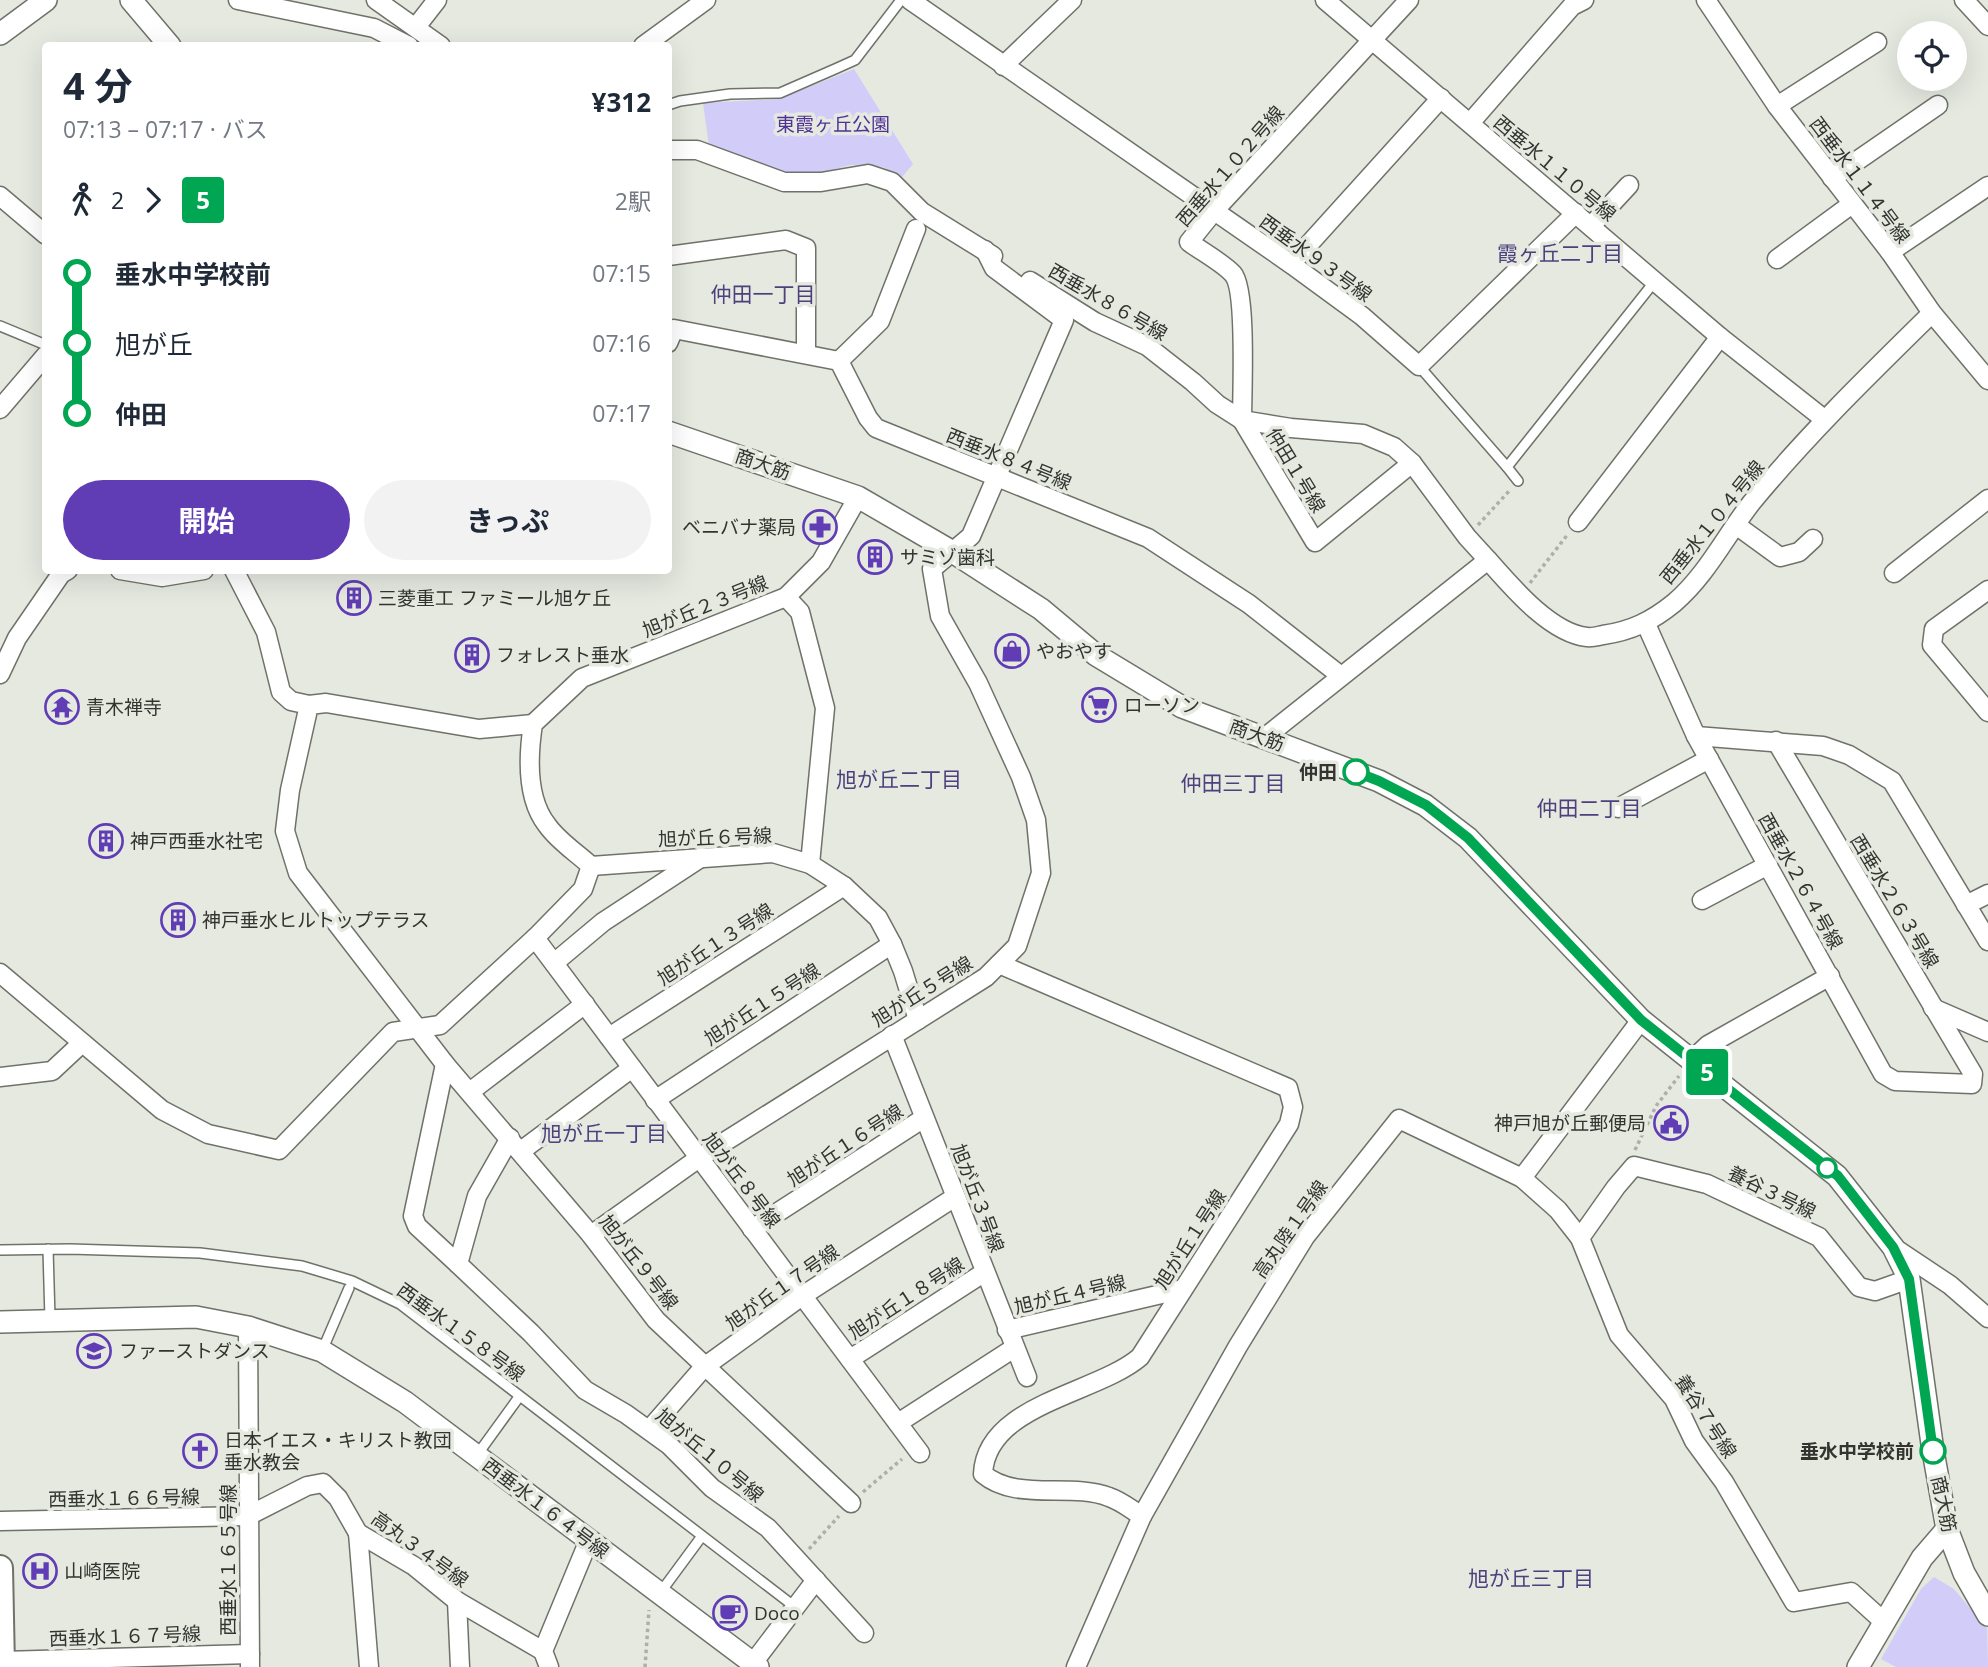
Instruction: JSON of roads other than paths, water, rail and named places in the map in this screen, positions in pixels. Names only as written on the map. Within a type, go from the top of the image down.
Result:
[{"type":"main road","points":[[0,1568],[3,1664]]},
{"type":"street","points":[[0,34],[46,0]]},
{"type":"street","points":[[131,0],[167,42]]},
{"type":"street","points":[[238,0],[374,28],[401,42]]},
{"type":"street","points":[[376,0],[436,42]]},
{"type":"street","points":[[416,27],[437,0]]},
{"type":"street","points":[[648,42],[706,0]]},
{"type":"street","name":"西垂水９３号線","points":[[910,0],[1291,264],[1362,316],[1419,366]]},
{"type":"street","points":[[1003,66],[1072,0]]},
{"type":"street","name":"西垂水１１０号線","points":[[1325,0],[1720,337],[1824,419]]},
{"type":"street","name":"西垂水１０２号線","points":[[1242,420],[1239,289],[1234,275],[1189,242],[1214,211],[1409,0]]},
{"type":"street","points":[[1470,123],[1572,6],[1584,0]]},
{"type":"street","name":"西垂水１１４号線","points":[[1706,0],[1777,106],[1890,252],[1932,313],[1988,380]]},
{"type":"street","points":[[1964,0],[1988,26]]},
{"type":"street","points":[[1777,106],[1877,42]]},
{"type":"street","points":[[1291,264],[1441,98]]},
{"type":"street","points":[[1832,178],[1938,106]]},
{"type":"street","name":"西垂水８６号線","points":[[672,150],[697,150],[784,182],[821,182],[869,174],[892,183],[922,212],[1095,322],[1147,346],[1217,404],[1242,420],[1291,428],[1363,434],[1394,447],[1412,463],[1467,537],[1488,560]]},
{"type":"street","points":[[1591,226],[1629,185]]},
{"type":"street","points":[[1890,252],[1988,186]]},
{"type":"street","points":[[0,196],[42,231]]},
{"type":"street","points":[[1777,259],[1852,204]]},
{"type":"street","points":[[1419,366],[1576,213]]},
{"type":"street","points":[[672,334],[674,329],[839,361],[880,321],[916,229]]},
{"type":"street","points":[[672,255],[786,240],[806,248],[806,353]]},
{"type":"street","points":[[951,551],[971,536],[1064,320],[995,268],[985,250]]},
{"type":"street","name":"西垂水１０４号線","points":[[1488,560],[1520,596],[1555,625],[1587,638],[1646,624],[1675,602],[1703,572],[1751,504],[1824,419],[1932,313]]},
{"type":"street","points":[[1578,522],[1720,337]]},
{"type":"street","points":[[0,409],[42,360]]},
{"type":"street","name":"西垂水８４号線","points":[[839,361],[868,418],[876,428],[1148,538],[1250,604],[1341,676]]},
{"type":"street","name":"仲田１号線","points":[[1242,420],[1315,542],[1412,463]]},
{"type":"street","name":"商大筋","points":[[672,433],[858,496],[1041,609],[1096,655],[1182,707],[1379,781],[1426,805],[1468,838],[1641,1020],[1838,1176],[1893,1247],[1909,1279],[1933,1451],[1947,1529],[1964,1573],[1988,1615]]},
{"type":"street","points":[[810,864],[825,708],[800,612],[786,597],[821,562],[858,496]]},
{"type":"street","points":[[1894,573],[1988,499]]},
{"type":"street","points":[[1736,525],[1780,557],[1799,552],[1814,538]]},
{"type":"street","name":"旭が丘５号線","points":[[591,1235],[699,1158],[986,977],[1017,947],[1041,873],[1037,820],[1021,776],[978,683],[940,616],[932,569],[951,551]]},
{"type":"street","points":[[1264,737],[1488,560]]},
{"type":"street","points":[[0,674],[17,638],[61,574]]},
{"type":"street","points":[[144,574],[162,577],[180,574]]},
{"type":"street","points":[[0,973],[162,1110],[208,1134],[279,1150],[393,1032],[440,1024],[535,938],[583,889],[591,866],[546,825],[535,801],[530,768],[533,724],[480,729],[326,703],[309,705],[291,701],[281,692],[266,632],[236,574]]},
{"type":"street","points":[[1988,590],[1934,629],[1932,645],[1988,712]]},
{"type":"street","name":"旭が丘２３号線","points":[[533,724],[582,678],[786,597]]},
{"type":"street","name":"西垂水２６４号線","points":[[1646,624],[1696,736],[1883,1074],[1895,1081],[1972,1084]]},
{"type":"street","points":[[0,629],[17,638]]},
{"type":"street","name":"旭が丘９号線","points":[[309,705],[290,790],[285,831],[298,873],[445,1064],[471,1091],[591,1235],[656,1320],[851,1503]]},
{"type":"street","points":[[1696,736],[1822,746],[1867,765],[1892,781],[1988,941]]},
{"type":"street","name":"西垂水２６３号線","points":[[1776,741],[1973,1074],[1972,1084]]},
{"type":"street","points":[[1618,808],[1709,760]]},
{"type":"street","name":"旭が丘６号線","points":[[591,866],[773,853],[810,864],[844,886],[878,918],[892,944],[918,1020]]},
{"type":"street","points":[[554,963],[603,922],[703,856]]},
{"type":"street","points":[[1702,900],[1768,865]]},
{"type":"street","name":"旭が丘１３号線","points":[[609,1037],[844,886]]},
{"type":"street","points":[[1966,905],[1988,894]]},
{"type":"street","name":"旭が丘８号線","points":[[535,938],[918,1450]]},
{"type":"street","name":"旭が丘１５号線","points":[[655,1100],[892,944]]},
{"type":"street","name":"旭が丘１号線","points":[[999,964],[1288,1088],[1293,1107],[1289,1124],[1140,1357],[1127,1368],[1021,1417],[1003,1431],[989,1449],[983,1463],[983,1474],[997,1482],[1021,1488],[1073,1490],[1109,1497],[1142,1516]]},
{"type":"street","points":[[1692,1060],[1707,1045],[1830,976]]},
{"type":"street","points":[[471,1091],[585,1004]]},
{"type":"street","points":[[1933,1008],[1988,1032]]},
{"type":"street","points":[[1522,1178],[1641,1020]]},
{"type":"street","name":"旭が丘３号線","points":[[892,1035],[1027,1377]]},
{"type":"street","points":[[0,1077],[52,1071],[82,1043]]},
{"type":"street","name":"旭が丘１０号線","points":[[445,1064],[413,1216],[417,1226],[531,1332],[584,1390],[669,1444],[712,1489],[768,1528],[864,1633]]},
{"type":"street","points":[[458,1264],[478,1196],[515,1144],[632,1068]]},
{"type":"street","name":"旭が丘１６号線","points":[[752,1229],[924,1118]]},
{"type":"street","name":"高丸陸１号線","points":[[1076,1667],[1142,1516],[1238,1346],[1305,1237],[1399,1119],[1522,1178]]},
{"type":"street","name":"養谷３号線","points":[[1580,1238],[1634,1166],[1707,1184],[1819,1237],[1859,1287],[1875,1291],[1909,1279]]},
{"type":"street","name":"養谷７号線","points":[[1522,1178],[1558,1210],[1580,1238],[1619,1335],[1674,1399],[1694,1441],[1724,1482],[1794,1602],[1851,1592],[1883,1621]]},
{"type":"street","name":"旭が丘１７号線","points":[[649,1430],[704,1367],[802,1296],[956,1197]]},
{"type":"street","points":[[1893,1247],[1950,1285],[1988,1318]]},
{"type":"street","name":"旭が丘１８号線","points":[[850,1359],[985,1272]]},
{"type":"street","name":"旭が丘４号線","points":[[1007,1330],[1183,1289]]},
{"type":"street","name":"西垂水１６４号線","points":[[0,1322],[196,1317],[248,1327],[322,1351],[405,1402],[756,1665]]},
{"type":"street","name":"西垂水１６５号線","points":[[248,1327],[250,1660]]},
{"type":"street","points":[[898,1423],[1014,1348]]},
{"type":"street","name":"高丸３４号線","points":[[248,1517],[307,1486],[323,1483],[338,1498],[358,1532],[414,1566],[457,1601],[546,1659]]},
{"type":"street","name":"西垂水１６６号線","points":[[0,1521],[248,1517]]},
{"type":"street","points":[[1857,1667],[1922,1558],[1947,1529]]},
{"type":"street","points":[[358,1532],[369,1667]]},
{"type":"street","points":[[546,1659],[589,1540]]},
{"type":"street","points":[[756,1665],[816,1580]]},
{"type":"street","points":[[457,1601],[460,1667]]},
{"type":"street","name":"西垂水１６７号線","points":[[3,1664],[250,1660]]},
{"type":"lane","points":[[672,104],[730,94],[780,93],[855,60],[901,0]]},
{"type":"lane","points":[[1507,467],[1655,281]]},
{"type":"lane","points":[[0,326],[42,343]]},
{"type":"lane","points":[[1419,366],[1518,481]]},
{"type":"lane","points":[[48,1249],[50,1321]]},
{"type":"lane","name":"西垂水１５８号線","points":[[0,1250],[200,1253],[302,1266],[352,1281],[400,1304],[795,1607]]},
{"type":"lane","points":[[322,1351],[349,1289]]},
{"type":"lane","points":[[476,1455],[519,1397]]},
{"type":"lane","points":[[655,1590],[702,1536]]},
{"type":"place","name":"ベニバナ薬局","points":[[820,527]]},
{"type":"place","name":"サミゾ歯科","points":[[875,557]]},
{"type":"place","name":"三菱重工 ファミール旭ケ丘","points":[[354,598]]},
{"type":"place","name":"やおやす","points":[[1012,651]]},
{"type":"place","name":"フォレスト垂水","points":[[472,655]]},
{"type":"place","name":"ローソン","points":[[1099,705]]},
{"type":"place","name":"青木禅寺","points":[[62,707]]},
{"type":"place","name":"仲田","points":[[1356,772]]},
{"type":"place","name":"神戸西垂水社宅","points":[[106,841]]},
{"type":"place","name":"神戸垂水ヒルトップテラス","points":[[178,920]]},
{"type":"place","name":"神戸旭が丘郵便局","points":[[1671,1123]]},
{"type":"place","name":"ファーストダンス","points":[[94,1351]]},
{"type":"place","name":"日本イエス・キリスト教団 垂水教会","points":[[200,1451]]},
{"type":"place","name":"垂水中学校前","points":[[1933,1451]]},
{"type":"place","name":"山崎医院","points":[[40,1571]]},
{"type":"place","name":"Doco","points":[[730,1613]]},
{"type":"district","name":"霞ヶ丘二丁目","points":[[1560,254]]},
{"type":"district","name":"仲田一丁目","points":[[763,295]]},
{"type":"district","name":"旭が丘二丁目","points":[[899,780]]},
{"type":"district","name":"仲田三丁目","points":[[1233,784]]},
{"type":"district","name":"仲田二丁目","points":[[1589,809]]},
{"type":"district","name":"旭が丘一丁目","points":[[604,1134]]},
{"type":"district","name":"旭が丘三丁目","points":[[1531,1579]]},
{"type":"park label","name":"東霞ヶ丘公園","points":[[833,124]]}]
